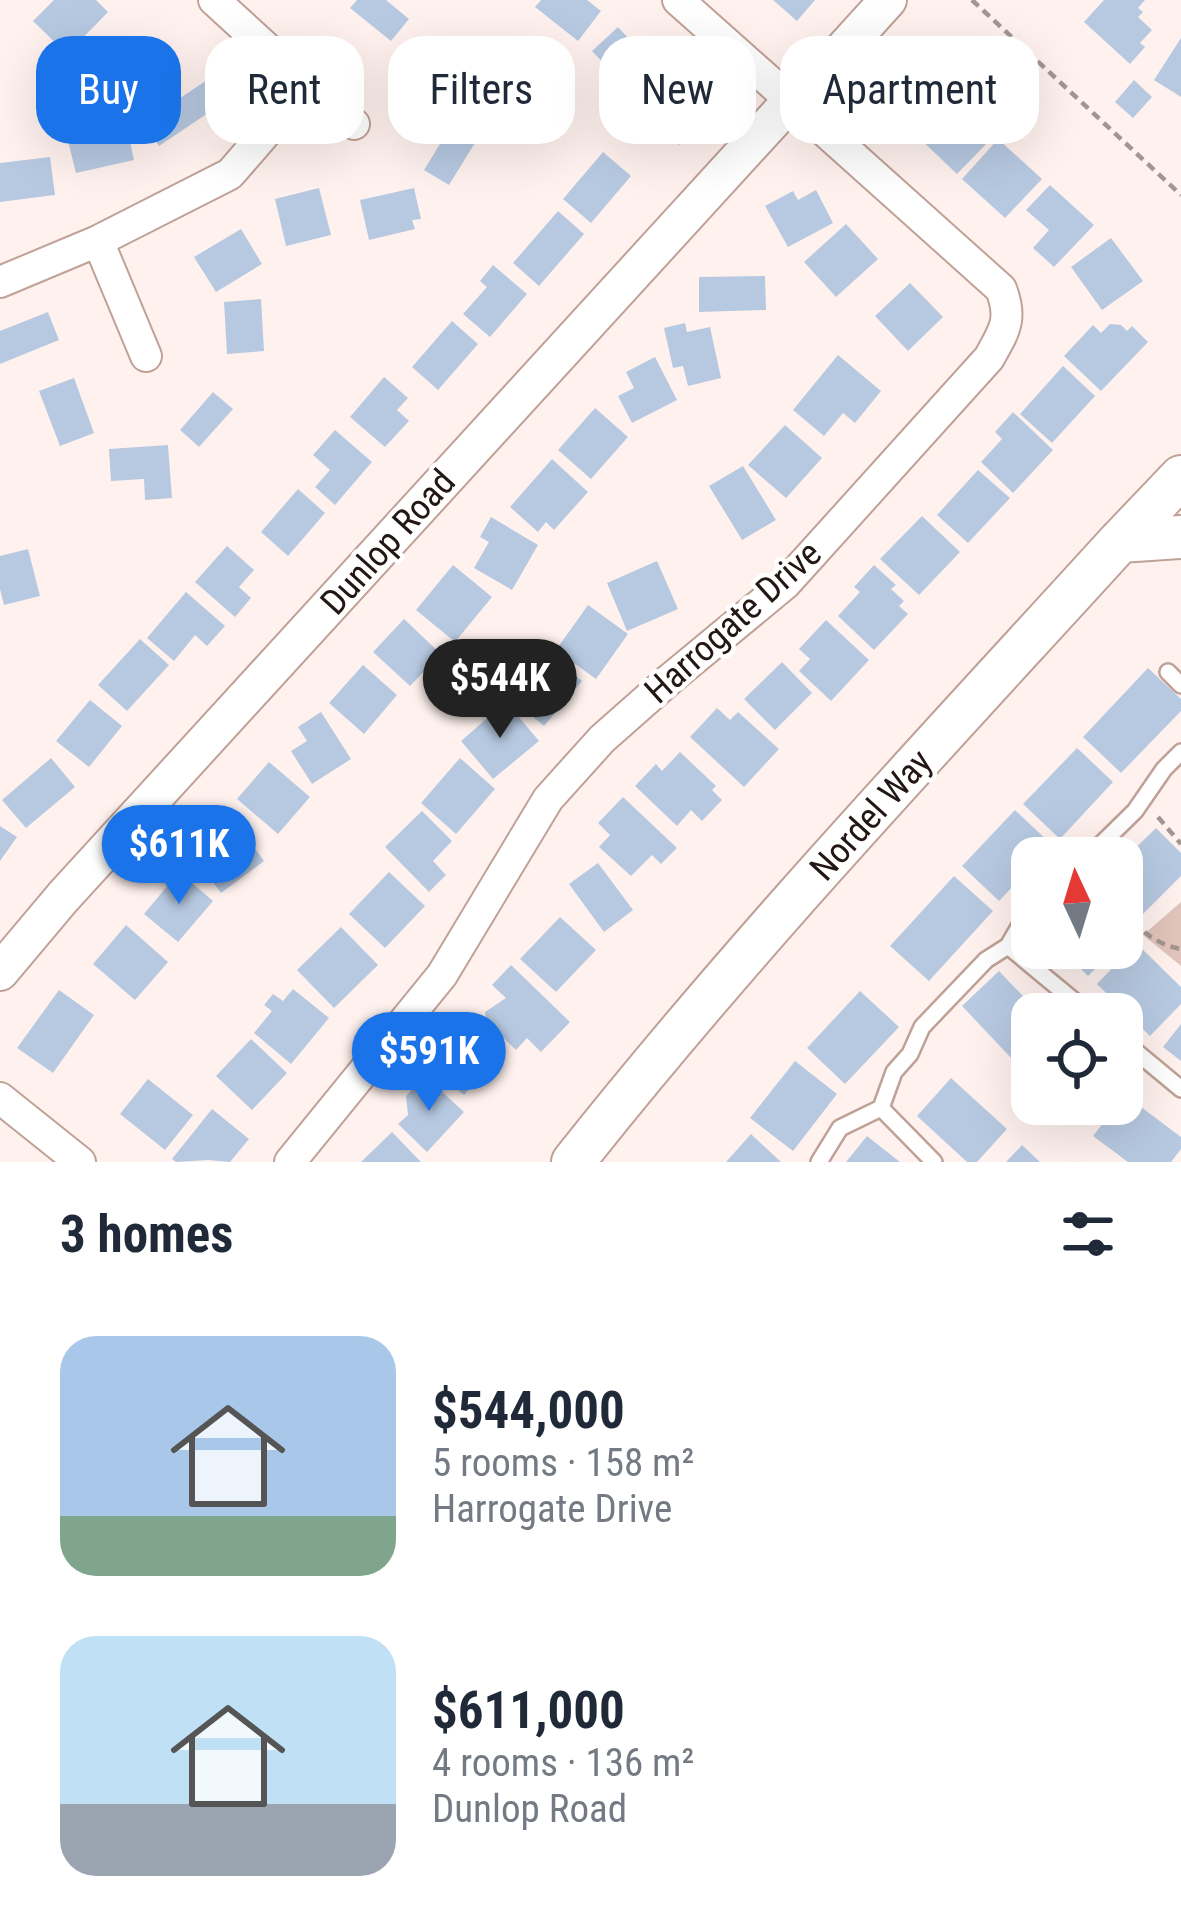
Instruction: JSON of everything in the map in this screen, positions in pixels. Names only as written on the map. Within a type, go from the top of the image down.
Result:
[{"type":"main road","name":"Nordel Way","points":[[573,1162],[740,959],[1181,477]]},
{"type":"main road","points":[[1120,541],[1181,537]]},
{"type":"street","points":[[214,0],[253,36]]},
{"type":"street","name":"Harrogate Drive","points":[[678,0],[780,89]]},
{"type":"street","name":"Dunlop Road","points":[[854,36],[888,0]]},
{"type":"street","name":"Dunlop Road","points":[[0,972],[63,897],[780,116]]},
{"type":"street","points":[[0,282],[98,241],[230,174],[256,144]]},
{"type":"street","name":"Harrogate Drive","points":[[290,1162],[442,975],[548,799],[602,739],[785,584],[988,358],[1006,328],[1008,307],[1001,289],[841,144]]},
{"type":"street","points":[[98,241],[146,356]]},
{"type":"street","points":[[0,1098],[80,1162]]},
{"type":"lane","points":[[1168,672],[1181,685]]},
{"type":"lane","points":[[1108,837],[1181,752]]},
{"type":"lane","points":[[819,1162],[840,1128],[880,1108],[894,1072],[910,1054],[922,1027],[1011,940]]},
{"type":"lane","points":[[1008,946],[1065,993]]},
{"type":"lane","points":[[1143,1057],[1181,1089]]},
{"type":"lane","points":[[880,1108],[934,1162]]},
{"type":"path","points":[[972,0],[1181,195]]},
{"type":"path","points":[[1151,810],[1181,844]]},
{"type":"path","points":[[1143,933],[1181,949]]},
{"type":"shaded area","points":[[1181,902],[1181,966],[1143,935]]},
{"type":"building","points":[[54,0],[96,0],[108,12],[85,36],[48,36],[33,21]]},
{"type":"building","points":[[357,0],[386,0],[409,19],[388,39],[350,8]]},
{"type":"building","points":[[541,0],[587,0],[601,11],[578,41],[535,7]]},
{"type":"building","points":[[773,0],[815,0],[797,21]]},
{"type":"building","points":[[1104,0],[1145,0],[1138,17],[1152,30],[1130,64],[1084,22]]},
{"type":"building","points":[[1181,38],[1181,97],[1154,80]]},
{"type":"building","points":[[1134,80],[1152,97],[1133,118],[1115,102]]},
{"type":"building","points":[[205,81],[205,115],[181,131],[181,97]]},
{"type":"building","points":[[69,144],[130,144],[134,160],[76,173]]},
{"type":"building","points":[[440,144],[474,144],[449,185],[424,170]]},
{"type":"building","points":[[926,144],[986,144],[957,174]]},
{"type":"building","points":[[994,144],[1004,144],[1042,179],[1005,218],[962,179]]},
{"type":"building","points":[[603,152],[631,176],[591,223],[563,199]]},
{"type":"building","points":[[50,157],[55,195],[0,202],[0,163]]},
{"type":"building","points":[[1050,185],[1094,225],[1054,267],[1033,248],[1049,230],[1026,210]]},
{"type":"building","points":[[319,188],[331,235],[286,246],[275,199]]},
{"type":"building","points":[[414,188],[421,219],[412,220],[415,229],[369,240],[360,200]]},
{"type":"building","points":[[816,190],[833,223],[788,247],[765,206],[793,191],[798,200]]},
{"type":"building","points":[[558,211],[584,234],[539,286],[513,263]]},
{"type":"building","points":[[846,224],[878,259],[836,297],[804,262]]},
{"type":"building","points":[[241,229],[262,264],[216,292],[194,257]]},
{"type":"building","points":[[1111,238],[1143,281],[1102,310],[1071,267]]},
{"type":"building","points":[[493,265],[527,294],[490,337],[463,314],[487,287],[480,281]]},
{"type":"building","points":[[765,276],[766,310],[699,312],[699,277]]},
{"type":"building","points":[[910,283],[943,317],[908,351],[875,316]]},
{"type":"building","points":[[261,299],[264,351],[227,354],[224,302]]},
{"type":"building","points":[[48,312],[59,340],[0,364],[0,331]]},
{"type":"building","points":[[452,321],[478,344],[438,390],[412,367]]},
{"type":"building","points":[[685,323],[687,332],[710,327],[721,378],[688,386],[683,366],[673,368],[664,328]]},
{"type":"building","points":[[1110,324],[1127,331],[1132,326],[1148,342],[1101,391],[1064,356],[1093,325],[1101,333]]},
{"type":"building","points":[[838,355],[881,391],[855,423],[843,413],[824,436],[793,410]]},
{"type":"building","points":[[655,357],[677,400],[632,423],[618,396],[634,388],[626,372]]},
{"type":"building","points":[[1063,366],[1095,396],[1052,443],[1020,414]]},
{"type":"building","points":[[384,377],[408,398],[397,410],[409,421],[385,447],[350,417]]},
{"type":"building","points":[[74,378],[94,433],[60,446],[39,391]]},
{"type":"building","points":[[213,392],[233,409],[199,447],[180,430]]},
{"type":"building","points":[[595,408],[628,437],[591,479],[558,450]]},
{"type":"building","points":[[1013,412],[1053,450],[1013,493],[981,462],[1002,439],[995,432]]},
{"type":"building","points":[[785,425],[822,458],[786,498],[748,465]]},
{"type":"building","points":[[335,430],[372,462],[335,505],[315,487],[330,470],[313,455]]},
{"type":"building","points":[[168,445],[172,498],[145,500],[144,479],[111,481],[109,449]]},
{"type":"building","points":[[552,459],[588,492],[554,530],[546,522],[538,532],[510,507]]},
{"type":"building","points":[[743,466],[776,520],[742,540],[709,486]]},
{"type":"building","points":[[978,470],[1010,498],[968,543],[937,515]]},
{"type":"building","points":[[298,489],[325,513],[288,556],[261,532]]},
{"type":"building","points":[[922,516],[960,552],[919,595],[880,559]]},
{"type":"building","points":[[491,517],[538,545],[512,590],[474,568],[489,542],[480,537]]},
{"type":"building","points":[[227,546],[254,570],[239,587],[251,598],[235,617],[195,582]]},
{"type":"building","points":[[28,549],[40,596],[4,605],[0,556]]},
{"type":"building","points":[[657,561],[678,609],[627,631],[607,583]]},
{"type":"building","points":[[453,565],[492,597],[455,642],[416,610]]},
{"type":"building","points":[[874,565],[896,585],[891,589],[904,601],[899,606],[908,614],[874,650],[838,616],[860,592],[854,587]]},
{"type":"building","points":[[186,592],[225,626],[207,646],[195,635],[174,661],[147,638]]},
{"type":"building","points":[[588,605],[628,634],[596,679],[556,650]]},
{"type":"building","points":[[404,619],[441,654],[410,686],[373,652]]},
{"type":"building","points":[[826,620],[869,660],[831,701],[799,671],[810,659],[799,649]]},
{"type":"building","points":[[140,639],[169,665],[127,711],[98,685]]},
{"type":"building","points":[[543,649],[582,681],[544,726],[505,694]]},
{"type":"building","points":[[782,662],[812,693],[775,730],[744,699]]},
{"type":"building","points":[[363,665],[397,695],[364,734],[329,703]]},
{"type":"building","points":[[1148,668],[1181,699],[1181,711],[1121,773],[1083,737]]},
{"type":"building","points":[[90,700],[122,726],[89,767],[56,741]]},
{"type":"building","points":[[506,702],[539,741],[493,779],[461,741]]},
{"type":"building","points":[[717,708],[730,720],[738,712],[779,749],[744,787],[690,737]]},
{"type":"building","points":[[321,712],[351,759],[312,784],[291,751],[307,741],[298,727]]},
{"type":"building","points":[[1077,748],[1113,782],[1062,837],[1023,804]]},
{"type":"building","points":[[680,752],[716,786],[712,790],[722,800],[702,821],[691,810],[677,826],[635,786],[656,764],[662,771]]},
{"type":"building","points":[[51,758],[75,787],[26,828],[2,800]]},
{"type":"building","points":[[460,758],[495,789],[456,834],[421,803]]},
{"type":"building","points":[[269,762],[310,797],[278,834],[237,799]]},
{"type":"building","points":[[623,797],[677,848],[661,864],[652,855],[631,876],[599,847],[610,835],[598,823]]},
{"type":"building","points":[[1015,810],[1044,837],[1011,837],[1011,888],[999,901],[962,866]]},
{"type":"building","points":[[422,811],[452,841],[433,861],[446,875],[429,892],[385,847]]},
{"type":"building","points":[[0,826],[17,837],[0,861]]},
{"type":"building","points":[[240,828],[264,861],[221,893],[188,849],[209,834],[217,845]]},
{"type":"building","points":[[1156,828],[1181,853],[1181,876],[1143,914],[1143,841]]},
{"type":"building","points":[[598,863],[633,910],[604,932],[569,884]]},
{"type":"building","points":[[179,872],[213,901],[178,942],[144,914]]},
{"type":"building","points":[[389,872],[425,906],[385,948],[349,914]]},
{"type":"building","points":[[954,876],[993,911],[929,981],[890,946]]},
{"type":"building","points":[[560,917],[596,950],[556,992],[520,959]]},
{"type":"building","points":[[126,925],[168,962],[135,1000],[93,964]]},
{"type":"building","points":[[341,927],[378,965],[334,1008],[297,970]]},
{"type":"building","points":[[1143,950],[1181,987],[1181,1004],[1150,1036],[1143,1029],[1143,993],[1106,993],[1097,984],[1111,969],[1143,969]]},
{"type":"building","points":[[511,965],[570,1022],[541,1052],[527,1038],[516,1050],[486,1021],[485,1012],[506,998],[492,985]]},
{"type":"building","points":[[999,971],[1020,993],[1011,993],[1011,1058],[962,1006]]},
{"type":"building","points":[[293,989],[329,1018],[291,1064],[254,1033],[272,1011],[264,1005],[273,994],[283,1001]]},
{"type":"building","points":[[59,990],[94,1015],[53,1073],[17,1048]]},
{"type":"building","points":[[860,991],[899,1027],[845,1084],[807,1048]]},
{"type":"building","points":[[468,1022],[502,1051],[464,1095],[430,1066]]},
{"type":"building","points":[[1181,1024],[1181,1061],[1163,1047]]},
{"type":"building","points":[[251,1039],[287,1073],[252,1110],[216,1076]]},
{"type":"building","points":[[795,1061],[837,1094],[793,1151],[750,1118]]},
{"type":"building","points":[[425,1076],[464,1112],[427,1152],[398,1124],[408,1115],[406,1096]]},
{"type":"building","points":[[951,1078],[1007,1129],[977,1162],[967,1162],[917,1116]]},
{"type":"building","points":[[148,1079],[193,1115],[165,1150],[120,1114]]},
{"type":"building","points":[[1143,1108],[1181,1137],[1181,1149],[1171,1162],[1128,1162],[1093,1136],[1102,1125],[1143,1125]]},
{"type":"building","points":[[212,1109],[249,1139],[230,1162],[176,1162],[172,1159]]},
{"type":"building","points":[[392,1132],[421,1162],[361,1162]]},
{"type":"building","points":[[751,1134],[781,1162],[726,1162]]},
{"type":"building","points":[[867,1136],[900,1162],[846,1162]]},
{"type":"building","points":[[1022,1145],[1040,1162],[1006,1162]]}]
